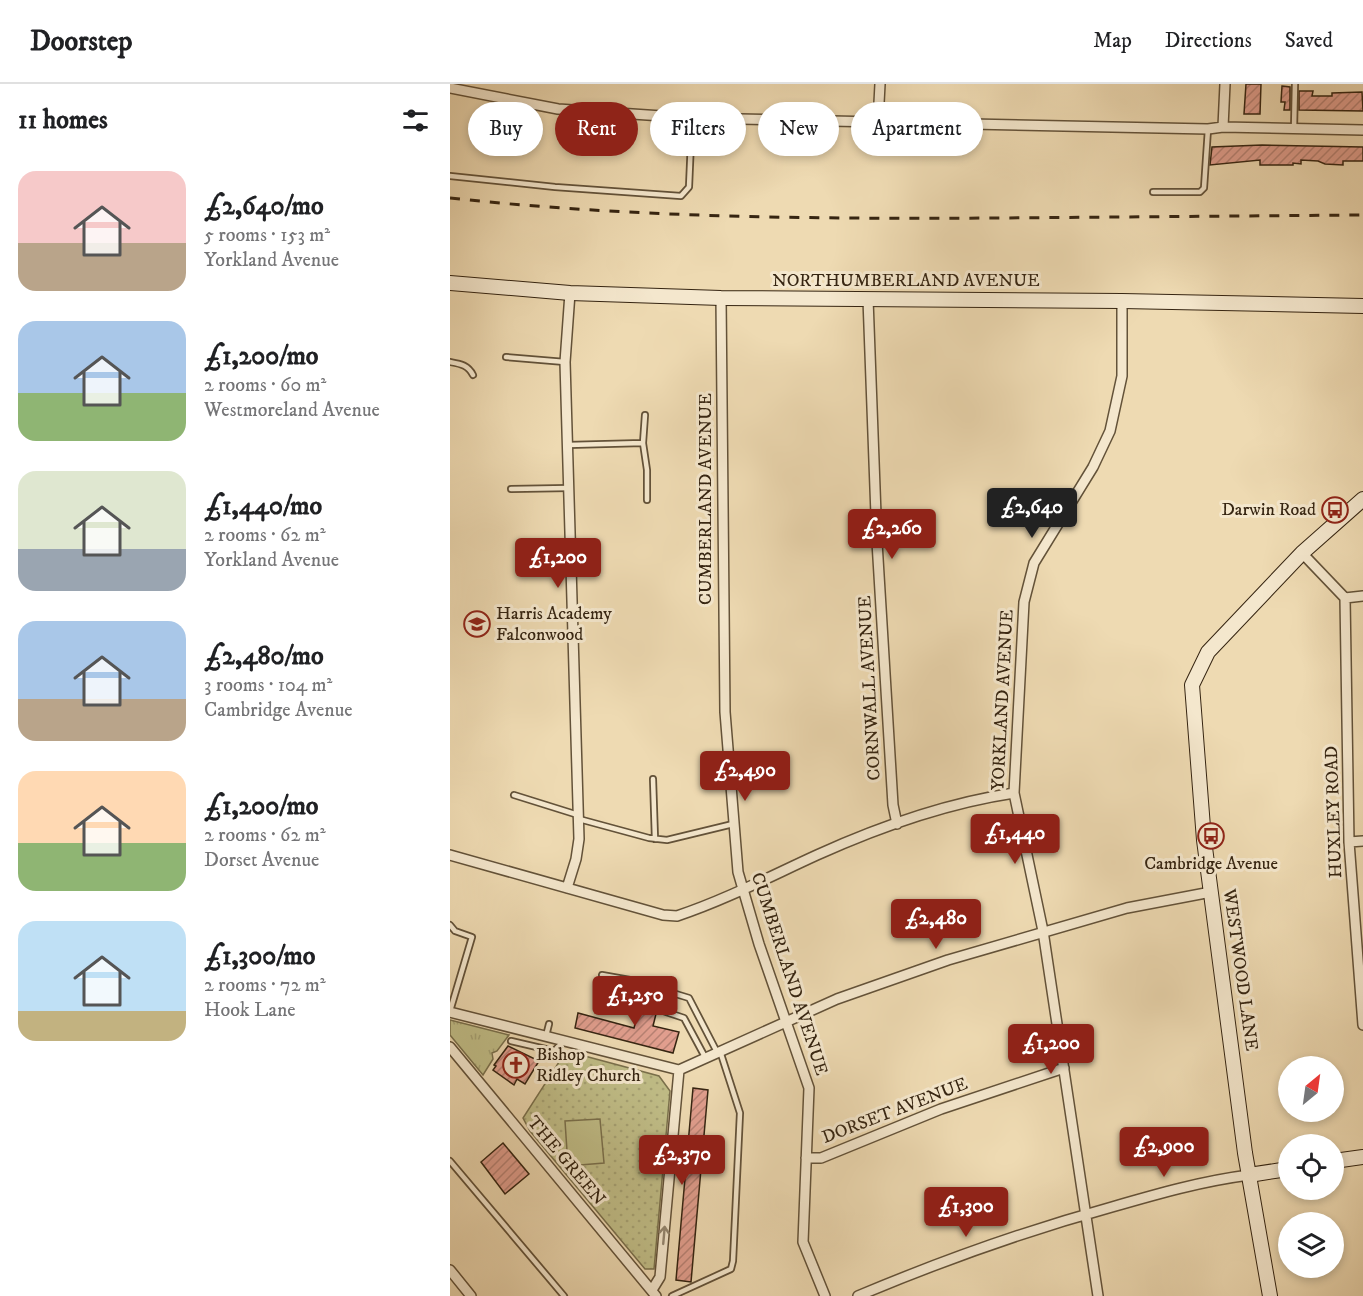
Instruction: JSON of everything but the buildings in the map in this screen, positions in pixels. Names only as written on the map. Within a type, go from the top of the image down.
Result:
[{"type":"street","points":[[879,102],[880,84]]},
{"type":"street","points":[[1223,127],[1225,84]]},
{"type":"street","points":[[450,88],[558,110],[650,115]]},
{"type":"street","points":[[746,119],[851,121]]},
{"type":"street","points":[[983,124],[1363,130]]},
{"type":"street","name":"NORTHUMBERLAND AVENUE","points":[[450,283],[570,293],[721,298],[1122,301],[1363,306]]},
{"type":"street","points":[[567,888],[578,848],[570,488],[567,445],[566,362],[570,293]]},
{"type":"street","name":"CUMBERLAND AVENUE","points":[[721,298],[725,712],[738,872],[809,1088],[803,1242],[825,1296]]},
{"type":"street","name":"CORNWALL AVENUE","points":[[868,299],[877,542],[893,805],[897,824]]},
{"type":"street","name":"YORKLAND AVENUE","points":[[1098,1296],[1043,931],[1014,793],[1024,602],[1034,563],[1094,466],[1110,431],[1122,376],[1122,301]]},
{"type":"street","name":"WESTWOOD LANE","points":[[1270,1296],[1249,1175],[1211,892],[1202,820],[1192,685],[1208,652],[1302,554],[1363,499]]},
{"type":"street","points":[[1302,554],[1345,598],[1363,596]]},
{"type":"street","name":"HUXLEY ROAD","points":[[1345,598],[1349,842],[1363,1025]]},
{"type":"street","points":[[450,855],[670,917],[684,914],[820,854],[897,824],[978,798],[1014,793]]},
{"type":"street","points":[[1349,842],[1363,841]]},
{"type":"street","points":[[450,1011],[679,1070],[787,1021],[877,984],[948,960],[1127,908],[1211,892]]},
{"type":"street","name":"THE GREEN","points":[[450,1047],[654,1293]]},
{"type":"street","name":"DORSET AVENUE","points":[[806,1158],[821,1158],[941,1109],[1064,1068]]},
{"type":"street","points":[[654,1293],[660,1277],[679,1070]]},
{"type":"street","points":[[1344,1160],[1363,1157]]},
{"type":"street","points":[[858,1296],[977,1249],[1085,1214],[1177,1188],[1278,1171]]},
{"type":"street","points":[[450,1270],[471,1296]]},
{"type":"lane","points":[[1294,129],[1295,84]]},
{"type":"lane","points":[[1153,192],[1200,192],[1204,188],[1208,129]]},
{"type":"lane","points":[[450,176],[555,187],[681,196],[689,188],[690,156]]},
{"type":"lane","points":[[506,357],[566,362]]},
{"type":"lane","points":[[450,362],[460,363],[469,368],[473,375]]},
{"type":"lane","points":[[645,415],[643,442],[647,470],[647,500]]},
{"type":"lane","points":[[567,445],[643,442]]},
{"type":"lane","points":[[511,489],[570,488]]},
{"type":"lane","points":[[653,779],[656,839]]},
{"type":"lane","points":[[514,795],[578,817],[656,839],[667,840],[734,824]]},
{"type":"lane","points":[[450,925],[455,931],[472,937],[450,1011]]},
{"type":"lane","points":[[602,975],[630,980],[689,998],[719,1051],[740,1113],[731,1269],[672,1296]]},
{"type":"lane","points":[[666,1012],[684,1017],[705,1057]]},
{"type":"lane","points":[[546,1036],[549,1024]]},
{"type":"lane","points":[[511,1041],[554,1050],[565,1040]]},
{"type":"lane","points":[[450,1161],[564,1296]]},
{"type":"green space","points":[[450,1020],[509,1035],[497,1051],[492,1053],[493,1059],[483,1075],[450,1035]]},
{"type":"green space","points":[[566,1051],[659,1076],[670,1091],[654,1269],[645,1269],[530,1131],[523,1118]]},
{"type":"green space","points":[[600,1119],[604,1163],[568,1166],[565,1121]]},
{"type":"railway","points":[[450,198],[587,210],[725,216],[1000,218],[1363,215]]},
{"type":"place","name":"Darwin Road","points":[[1335,510]]},
{"type":"place","name":"Harris Academy Falconwood","points":[[477,624]]},
{"type":"place","name":"Cambridge Avenue","points":[[1211,836]]},
{"type":"place","name":"Bishop Ridley Church","points":[[516,1065]]}]
